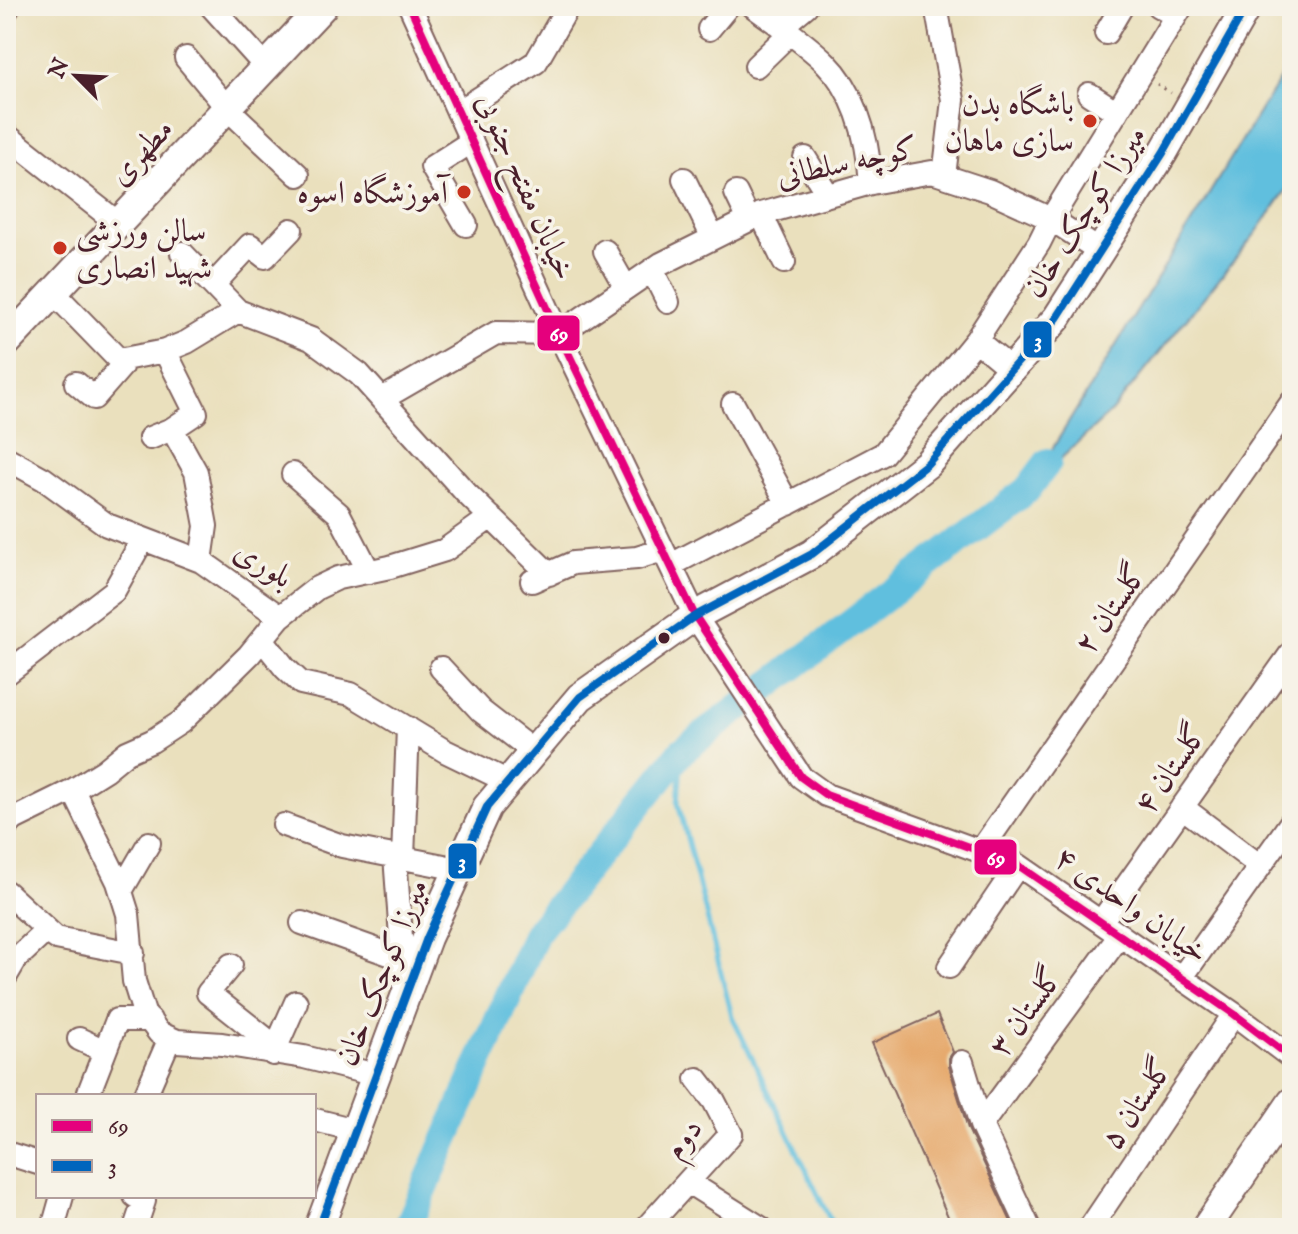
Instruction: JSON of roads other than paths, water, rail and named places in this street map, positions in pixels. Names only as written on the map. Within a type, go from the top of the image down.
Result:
[{"type":"main road","name":"میرزا کوچک خان","points":[[319,1228],[427,938],[487,807],[580,697],[695,616],[812,554],[927,464],[1057,318],[1163,153],[1247,6]]},
{"type":"main road","name":"مطهری","points":[[6,343],[266,67],[315,9]]},
{"type":"main road","points":[[1206,1228],[1292,1102]]},
{"type":"main road","points":[[1223,1228],[1292,1127]]},
{"type":"street","points":[[211,6],[266,67]]},
{"type":"street","name":"خیابان مفتح جنوبی","points":[[410,6],[559,334],[695,616],[794,768]]},
{"type":"street","points":[[458,112],[536,62],[565,12],[563,6]]},
{"type":"street","points":[[709,29],[728,6]]},
{"type":"street","points":[[753,6],[827,64],[852,98],[868,153],[871,183]]},
{"type":"street","points":[[756,66],[806,6]]},
{"type":"street","points":[[936,6],[953,100],[944,176]]},
{"type":"street","points":[[1106,33],[1122,6]]},
{"type":"street","points":[[182,253],[238,311],[311,339],[359,374],[491,517],[541,578],[573,563],[667,557],[788,504],[883,454],[976,340],[1039,243],[1140,74],[1172,9]]},
{"type":"street","points":[[186,58],[227,108],[298,175]]},
{"type":"street","points":[[1089,94],[1117,112]]},
{"type":"street","points":[[6,135],[119,224]]},
{"type":"street","points":[[466,225],[432,167],[471,142]]},
{"type":"street","points":[[805,158],[828,195]]},
{"type":"street","name":"کوچه سلطانی","points":[[559,334],[652,270],[755,217],[871,183],[932,172],[990,191],[1051,219],[1100,251]]},
{"type":"street","points":[[684,179],[713,238]]},
{"type":"street","points":[[736,193],[784,262]]},
{"type":"street","points":[[213,285],[250,245],[265,257],[291,230]]},
{"type":"street","points":[[605,251],[626,288]]},
{"type":"street","points":[[652,270],[668,302]]},
{"type":"street","points":[[54,293],[119,360],[121,367],[94,398],[76,383]]},
{"type":"street","points":[[119,360],[165,351],[187,342],[238,311]]},
{"type":"street","points":[[382,399],[496,333],[559,334]]},
{"type":"street","points":[[976,340],[1011,369]]},
{"type":"street","points":[[150,438],[172,429],[196,413],[165,351]]},
{"type":"street","name":"گلستان ۲","points":[[981,850],[1292,402]]},
{"type":"street","points":[[733,404],[788,504]]},
{"type":"street","points":[[172,429],[196,472],[206,526],[201,561]]},
{"type":"street","name":"بلوری","points":[[6,458],[44,479],[107,525],[201,561],[280,617],[317,588],[338,578],[445,550],[491,517]]},
{"type":"street","points":[[293,474],[339,514],[369,572]]},
{"type":"street","points":[[9,666],[114,591],[143,539]]},
{"type":"street","points":[[6,827],[14,819],[73,790],[127,752],[152,741],[181,722],[280,617]]},
{"type":"street","points":[[262,639],[301,683],[351,694],[445,751],[509,782]]},
{"type":"street","name":"گلستان ۴","points":[[1101,922],[1292,652]]},
{"type":"street","points":[[441,668],[481,711],[534,752]]},
{"type":"street","points":[[405,995],[399,857],[408,728]]},
{"type":"street","name":"خیابان واحدی ۴","points":[[794,768],[826,795],[1018,865],[1182,977],[1283,1051]]},
{"type":"street","points":[[73,790],[121,891],[128,914],[134,981],[144,1013],[159,1033],[177,1041],[274,1050],[376,1075]]},
{"type":"street","points":[[1182,807],[1260,866]]},
{"type":"street","points":[[1182,977],[1292,821]]},
{"type":"street","points":[[284,825],[342,846],[459,869]]},
{"type":"street","points":[[121,891],[149,843]]},
{"type":"street","points":[[949,967],[1018,865]]},
{"type":"street","points":[[6,892],[56,938],[133,953]]},
{"type":"street","points":[[302,923],[403,959]]},
{"type":"street","points":[[6,976],[16,959],[47,930]]},
{"type":"street","name":"گلستان ۳","points":[[981,1125],[1120,935]]},
{"type":"street","points":[[231,965],[208,993],[274,1050]]},
{"type":"street","points":[[274,1050],[296,1002]]},
{"type":"street","name":"گلستان ۵","points":[[1090,1228],[1234,1014]]},
{"type":"street","points":[[89,1092],[117,1020],[150,1020]]},
{"type":"street","points":[[146,1094],[170,1038]]},
{"type":"street","points":[[79,1039],[105,1051]]},
{"type":"street","points":[[1283,1051],[1292,1079]]},
{"type":"street","points":[[962,1062],[981,1125],[1029,1228]]},
{"type":"street","name":"دوم","points":[[646,1228],[731,1134],[714,1101],[697,1079]]},
{"type":"street","points":[[316,1120],[355,1130]]},
{"type":"street","points":[[6,1153],[36,1162]]},
{"type":"street","points":[[688,1182],[761,1228]]},
{"type":"street","points":[[53,1228],[61,1198]]},
{"type":"street","points":[[135,1228],[144,1201],[139,1198]]},
{"type":"water","points":[[1292,59],[1292,182],[1256,233],[1112,411],[1027,490]]},
{"type":"waterway","points":[[407,1228],[536,933],[682,751],[1027,490],[1048,462]]},
{"type":"waterway","points":[[682,751],[678,803],[732,1016],[834,1228]]},
{"type":"place","name":"باشگاه بدن سازی ماهان","points":[[1090,121]]},
{"type":"place","name":"آموزشگاه اسوه","points":[[464,192]]},
{"type":"place","name":"سالن ورزشی شهید انصاری","points":[[60,248]]}]
